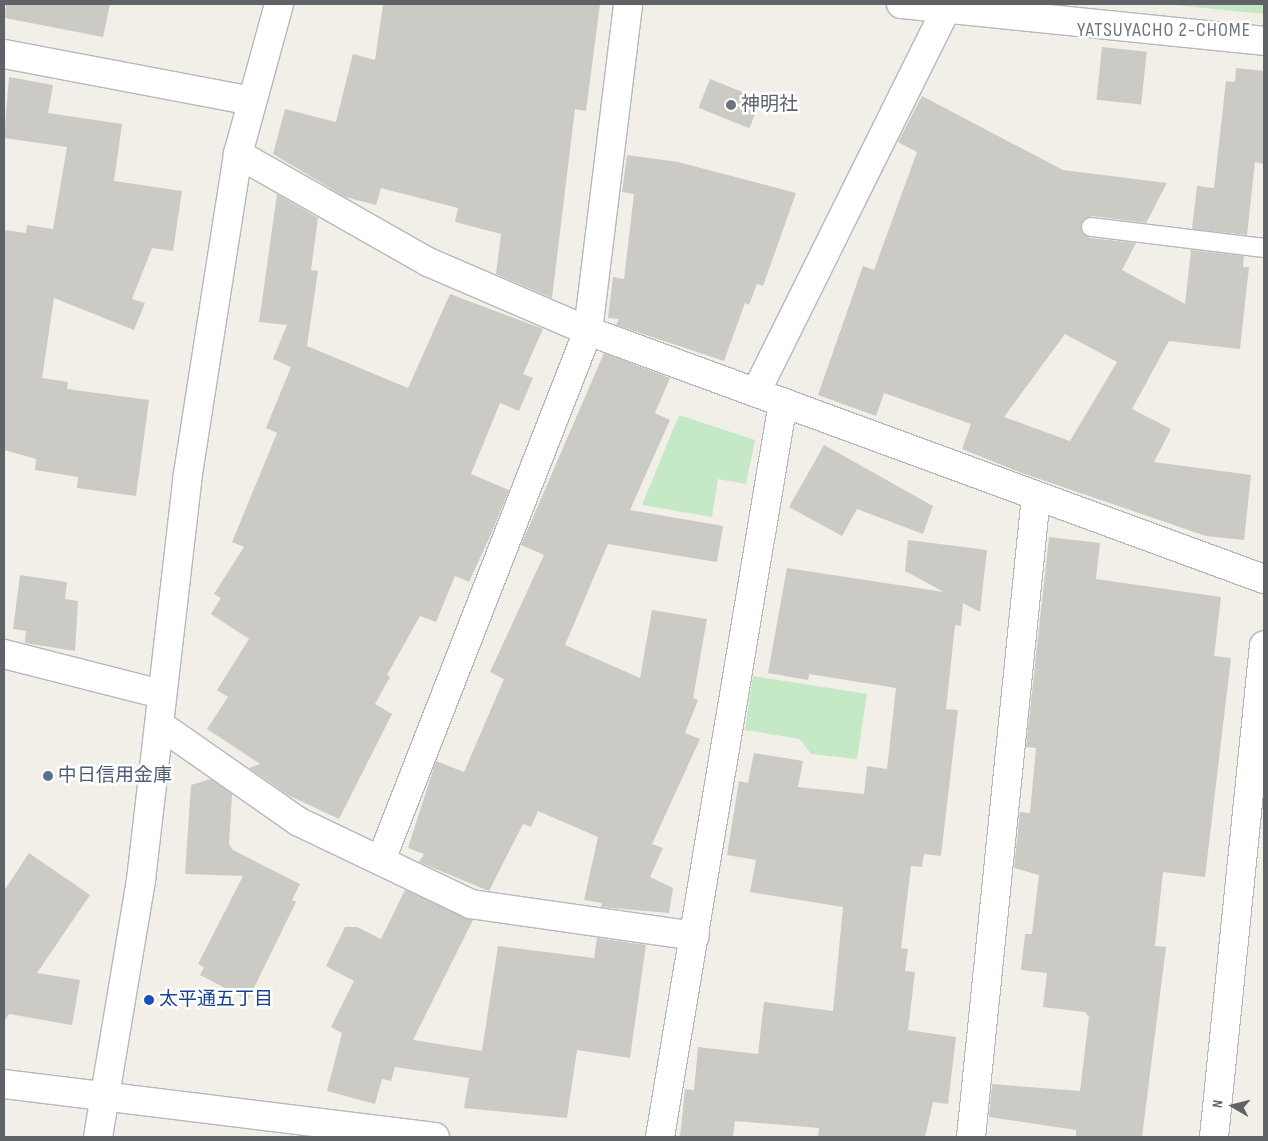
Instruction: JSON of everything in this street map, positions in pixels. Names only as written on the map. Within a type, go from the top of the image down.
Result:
[{"type":"street","points":[[98,1137],[141,880],[187,480],[238,154],[279,4]]},
{"type":"street","points":[[381,860],[588,331],[628,4]]},
{"type":"street","points":[[901,4],[1264,41]]},
{"type":"street","points":[[756,392],[947,8]]},
{"type":"street","points":[[4,54],[252,101]]},
{"type":"street","points":[[238,154],[428,262],[588,331],[1264,579]]},
{"type":"street","points":[[660,1137],[783,402]]},
{"type":"street","points":[[971,1137],[1036,496]]},
{"type":"street","points":[[1214,1137],[1264,646]]},
{"type":"street","points":[[4,654],[161,694]]},
{"type":"street","points":[[160,725],[299,822],[471,904],[695,936]]},
{"type":"street","points":[[4,1084],[436,1137]]},
{"type":"lane","points":[[1091,228],[1264,248]]},
{"type":"green space","points":[[1165,4],[1264,4],[1264,14]]},
{"type":"green space","points":[[679,415],[755,440],[746,484],[718,479],[712,517],[642,505]]},
{"type":"green space","points":[[753,676],[867,694],[857,759],[811,754],[800,739],[745,730]]},
{"type":"building","points":[[6,4],[110,4],[103,37],[5,18]]},
{"type":"building","points":[[383,4],[600,4],[586,111],[575,109],[552,298],[496,274],[501,234],[455,222],[458,208],[381,188],[376,205],[345,197],[273,154],[285,109],[336,122],[353,54],[375,60]]},
{"type":"building","points":[[1102,47],[1147,52],[1141,104],[1096,100]]},
{"type":"building","points":[[1236,68],[1264,71],[1264,164],[1255,162],[1247,235],[1192,229],[1197,186],[1214,188],[1226,81],[1235,82]]},
{"type":"building","points":[[9,77],[53,85],[48,113],[122,124],[114,181],[182,191],[173,251],[152,248],[132,299],[145,303],[134,330],[54,298],[42,378],[68,382],[67,389],[149,400],[136,496],[77,488],[78,477],[35,470],[36,459],[4,450],[4,230],[26,233],[27,225],[53,229],[67,147],[4,138]]},
{"type":"building","points":[[710,79],[761,100],[749,128],[698,108]]},
{"type":"building","points":[[922,96],[1063,170],[1167,183],[1146,223],[1092,216],[1083,220],[1081,231],[1090,238],[1136,243],[1122,270],[1185,304],[1191,250],[1244,256],[1243,267],[1249,267],[1240,349],[1169,341],[1132,409],[1171,429],[1154,462],[1251,475],[1244,540],[1206,536],[1022,473],[962,449],[971,424],[884,393],[876,416],[818,395],[863,266],[874,270],[917,152],[898,142]],"holes":[[[1065,334],[1117,362],[1070,441],[1004,417]]]},
{"type":"building","points":[[627,155],[678,162],[796,193],[763,286],[757,284],[749,305],[745,303],[724,361],[616,325],[619,319],[608,318],[613,277],[624,279],[634,194],[622,192]]},
{"type":"building","points":[[277,194],[318,218],[311,270],[318,271],[307,346],[408,388],[450,294],[543,329],[523,374],[533,378],[519,411],[500,403],[471,474],[509,490],[492,532],[469,582],[455,576],[436,622],[420,616],[387,675],[390,677],[375,704],[392,714],[339,819],[288,795],[249,768],[260,764],[207,729],[228,697],[217,690],[249,639],[211,614],[221,598],[214,594],[244,547],[232,542],[277,433],[266,428],[291,367],[273,359],[287,325],[259,322]]},
{"type":"building","points":[[604,353],[670,378],[655,413],[670,420],[630,510],[723,526],[717,562],[608,544],[565,645],[640,678],[652,610],[707,619],[693,698],[698,700],[685,733],[700,739],[652,844],[663,848],[650,877],[673,888],[669,913],[601,907],[602,903],[584,900],[598,837],[538,811],[531,827],[523,824],[489,891],[419,862],[424,854],[408,848],[436,761],[464,772],[504,679],[490,672],[544,555],[521,545]]},
{"type":"building","points":[[824,445],[933,506],[923,534],[857,509],[842,536],[789,507]]},
{"type":"building","points":[[1049,537],[1100,543],[1096,579],[1221,597],[1214,656],[1231,658],[1205,877],[1163,872],[1155,946],[1166,947],[1142,1137],[1076,1137],[1076,1130],[989,1117],[992,1084],[1080,1091],[1089,1017],[1085,1012],[1043,1007],[1047,973],[1021,970],[1025,934],[1032,934],[1039,875],[1014,868],[1020,812],[1030,813],[1036,748],[1026,747]]},
{"type":"building","points":[[908,540],[987,550],[980,612],[963,603],[961,626],[955,625],[946,709],[958,710],[941,856],[924,854],[922,867],[911,866],[901,948],[908,949],[905,971],[915,972],[908,1030],[956,1037],[948,1104],[933,1102],[925,1137],[818,1137],[819,1128],[735,1121],[733,1137],[680,1137],[685,1089],[694,1090],[698,1047],[758,1054],[764,1002],[833,1011],[843,907],[750,892],[756,860],[727,855],[739,781],[748,783],[754,753],[803,761],[798,787],[864,794],[867,766],[887,769],[896,688],[809,674],[808,680],[768,673],[787,568],[944,592],[905,571]]},
{"type":"building","points":[[20,575],[67,582],[65,599],[78,601],[75,651],[25,643],[26,631],[13,629]]},
{"type":"building","points":[[211,779],[232,794],[229,844],[233,850],[300,884],[292,900],[296,902],[248,1000],[200,975],[204,967],[198,964],[243,876],[185,874],[191,785]]},
{"type":"building","points":[[29,853],[90,895],[37,973],[80,980],[72,1025],[9,1014],[4,1022],[4,891]]},
{"type":"building","points":[[405,890],[473,920],[413,1040],[482,1051],[498,946],[594,958],[597,938],[646,945],[630,1058],[577,1050],[567,1118],[464,1108],[469,1078],[395,1067],[391,1081],[382,1079],[375,1104],[327,1091],[342,1033],[331,1027],[354,981],[326,966],[345,927],[357,927],[381,939]]},
{"type":"place","name":"神明社","points":[[731,105]]},
{"type":"place","name":"中日信用金庫","points":[[48,776]]},
{"type":"place","name":"太平通五丁目","points":[[149,1000]]},
{"type":"district","name":"YATSUYACHO 2-CHOME","points":[[1164,30]]}]
